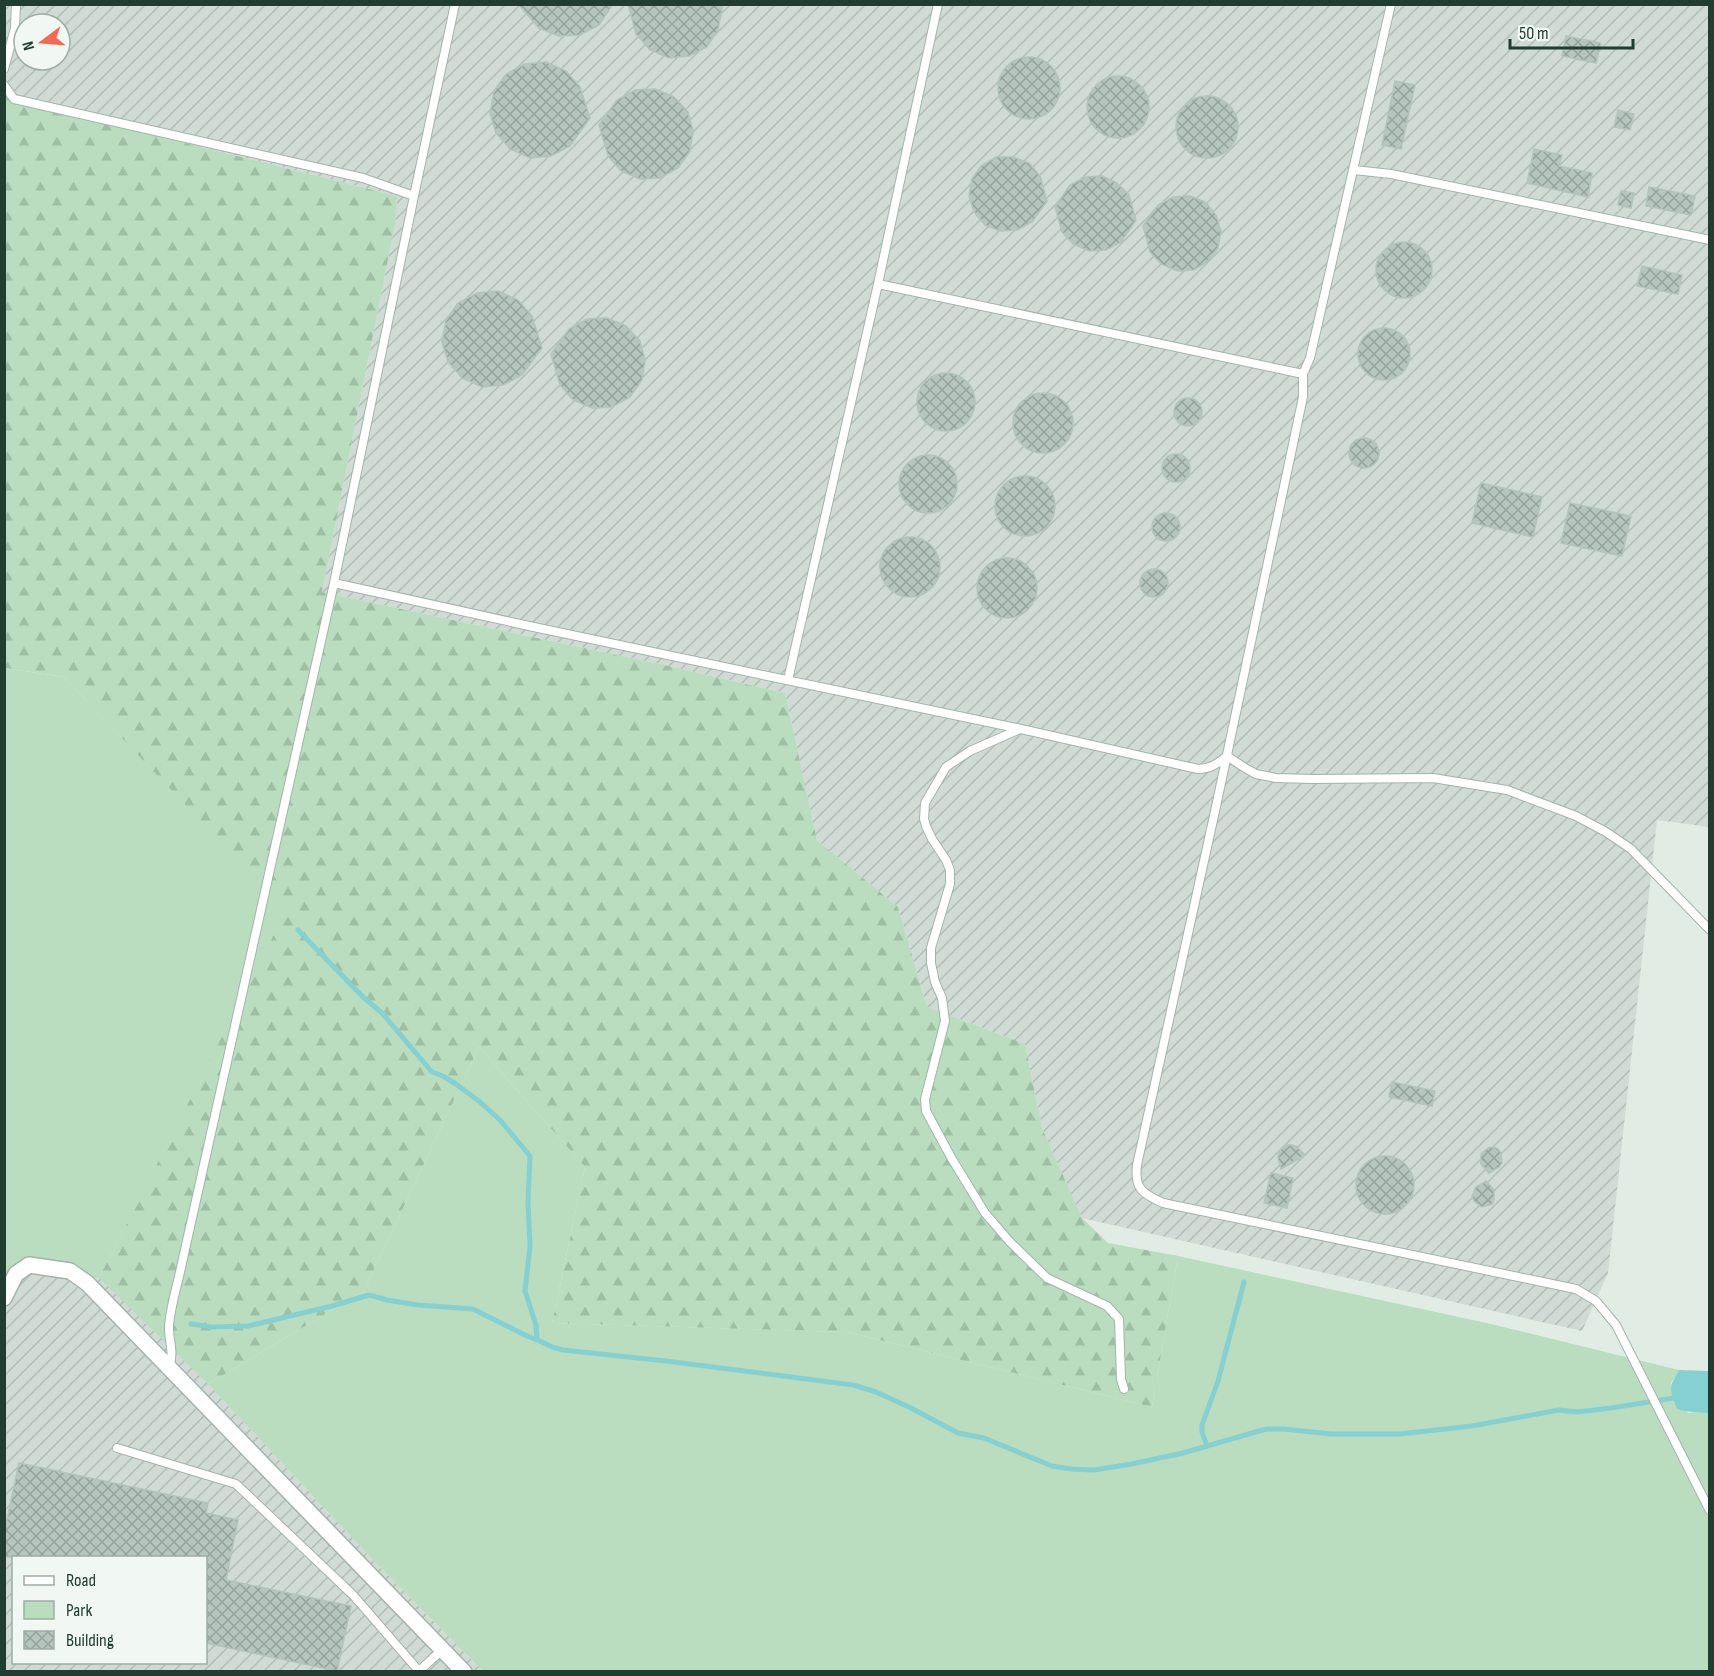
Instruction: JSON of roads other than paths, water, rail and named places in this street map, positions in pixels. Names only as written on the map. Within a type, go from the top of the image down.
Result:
[{"type":"street","points":[[4,1298],[16,1274],[29,1265],[70,1271],[87,1283],[464,1671]]},
{"type":"lane","points":[[4,69],[15,28],[16,4]]},
{"type":"lane","points":[[169,1367],[173,1357],[169,1324],[334,583],[455,4]]},
{"type":"lane","points":[[788,680],[878,284],[938,4]]},
{"type":"lane","points":[[1391,4],[1310,358],[1303,374],[1303,397],[1135,1178],[1145,1195],[1163,1203],[1576,1289],[1596,1301],[1616,1325],[1710,1511]]},
{"type":"lane","points":[[4,85],[14,99],[363,178],[414,196]]},
{"type":"lane","points":[[1354,170],[1391,174],[1710,240]]},
{"type":"lane","points":[[878,284],[1303,374]]},
{"type":"lane","points":[[334,583],[1021,729],[1197,769],[1207,769],[1217,765],[1227,756]]},
{"type":"lane","points":[[1021,729],[970,751],[946,767],[925,803],[926,826],[950,870],[950,884],[931,948],[931,963],[935,982],[942,998],[945,1021],[925,1099],[926,1111],[985,1213],[1010,1242],[1047,1278],[1107,1306],[1119,1319],[1121,1379],[1124,1389]]},
{"type":"lane","points":[[1227,756],[1256,774],[1276,778],[1433,778],[1508,790],[1576,816],[1631,849],[1710,930]]},
{"type":"lane","points":[[117,1448],[236,1484],[353,1595],[419,1671],[443,1649]]},
{"type":"water","points":[[1679,1370],[1709,1371],[1709,1414],[1677,1409],[1671,1389]]},
{"type":"waterway","points":[[298,930],[363,997],[382,1013],[432,1072],[456,1084],[480,1102],[500,1120],[530,1156],[528,1202],[530,1246],[525,1291],[536,1325],[537,1340]]},
{"type":"waterway","points":[[1207,1446],[1202,1425],[1218,1381],[1244,1282]]},
{"type":"waterway","points":[[191,1324],[212,1327],[248,1326],[369,1295],[418,1305],[473,1309],[527,1336],[563,1350],[853,1385],[876,1392],[909,1407],[958,1433],[984,1438],[1052,1466],[1071,1469],[1094,1470],[1132,1464],[1183,1453],[1266,1429],[1331,1434],[1400,1434],[1472,1426],[1559,1410],[1577,1412],[1674,1398]]}]
